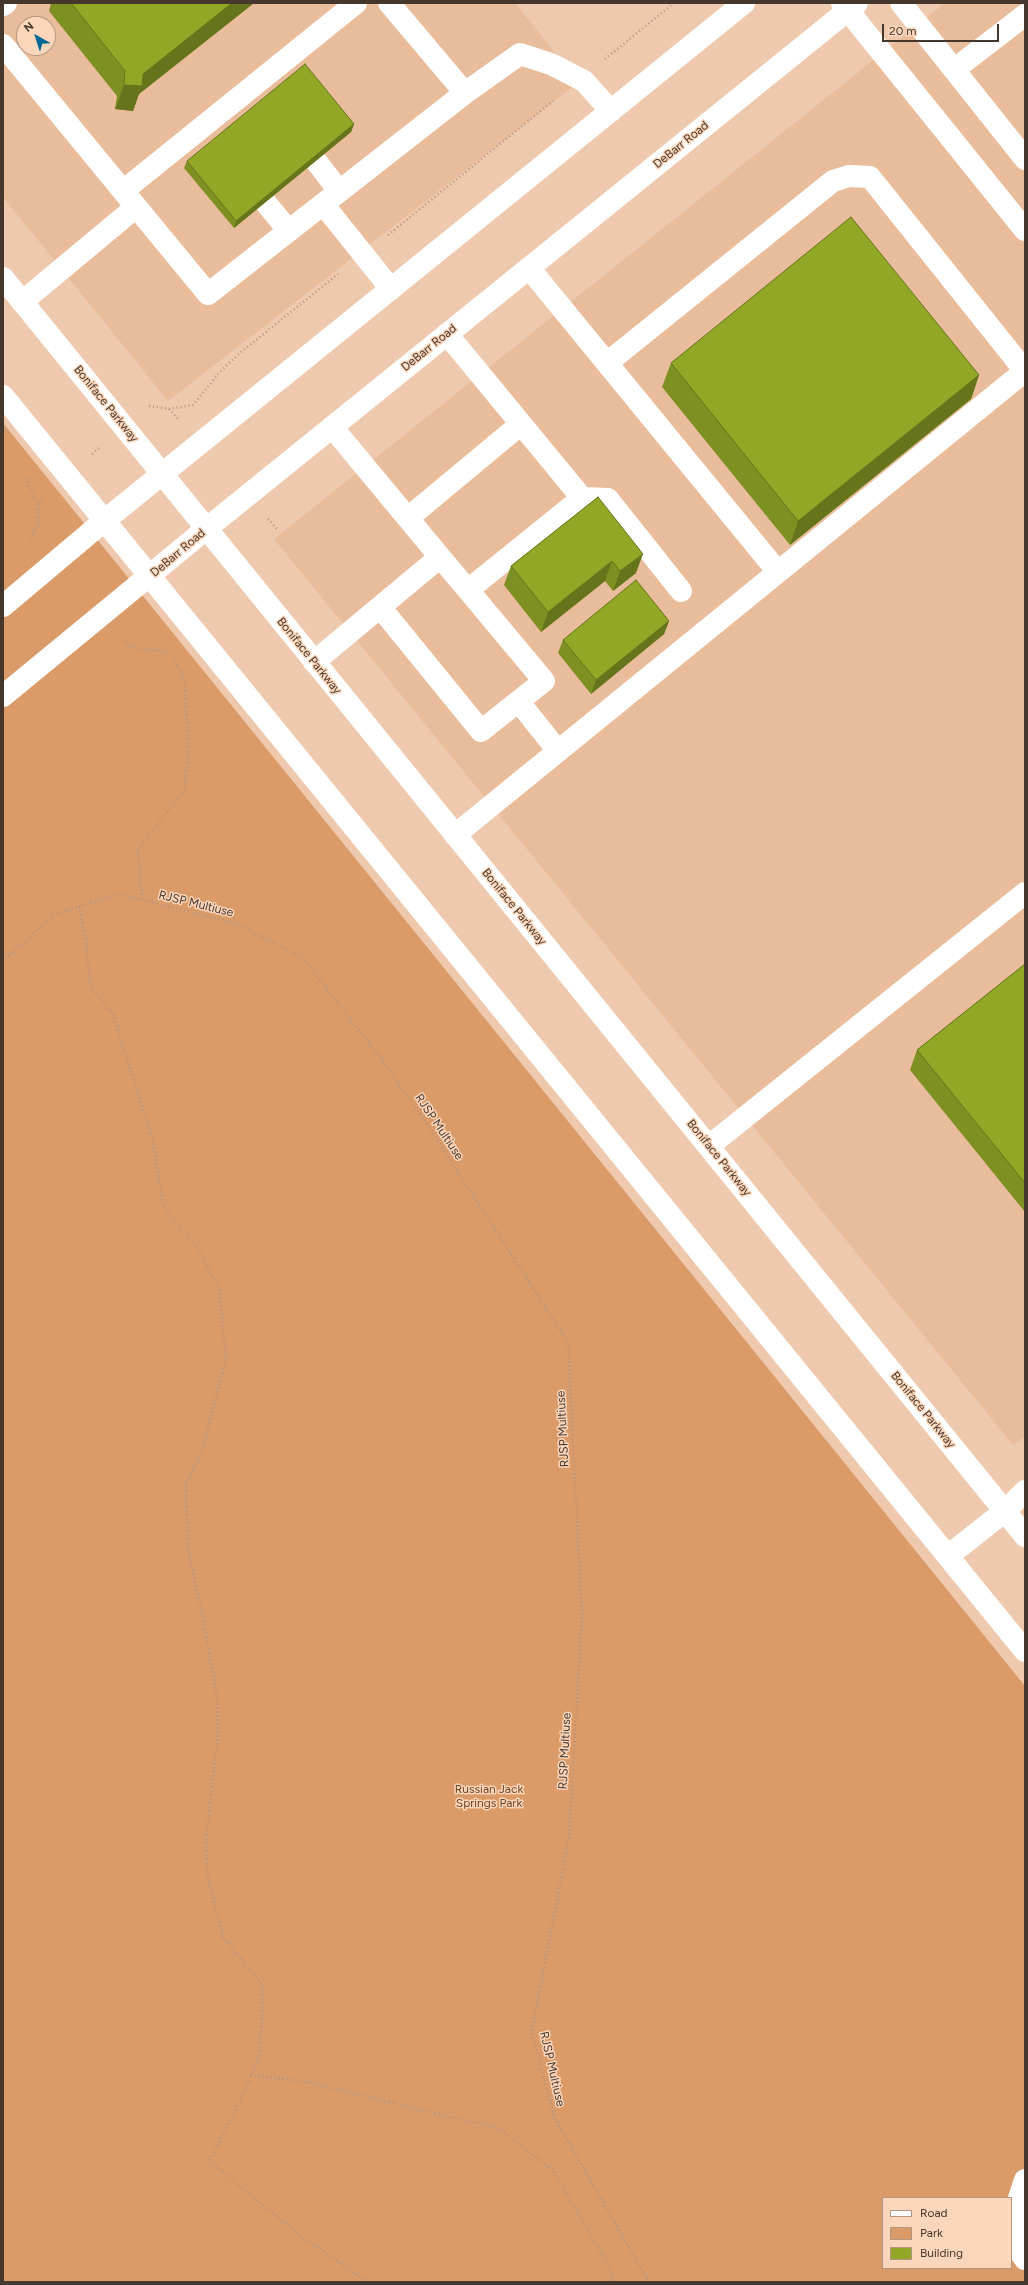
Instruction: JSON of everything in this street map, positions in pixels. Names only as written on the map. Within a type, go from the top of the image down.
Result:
[{"type":"main road","points":[[22,302],[130,199],[260,94],[356,3]]},
{"type":"main road","points":[[389,3],[465,93]]},
{"type":"main road","points":[[3,606],[104,522],[744,3]]},
{"type":"main road","points":[[901,3],[955,69],[1025,159]]},
{"type":"main road","points":[[849,5],[1025,230]]},
{"type":"main road","name":"DeBarr Road","points":[[3,696],[206,529],[529,268],[849,5]]},
{"type":"main road","points":[[955,69],[1022,22]]},
{"type":"main road","points":[[3,45],[208,294],[465,93],[520,54],[551,64],[580,79],[611,111]]},
{"type":"main road","points":[[316,161],[331,198],[364,254],[391,289]]},
{"type":"main road","points":[[456,835],[1025,371],[887,196],[870,177],[849,176],[833,181],[607,363]]},
{"type":"main road","points":[[265,202],[289,231]]},
{"type":"main road","points":[[529,268],[778,572]]},
{"type":"main road","name":"Boniface Parkway","points":[[3,278],[124,425],[206,529],[1025,1536]]},
{"type":"main road","points":[[447,334],[582,498]]},
{"type":"main road","points":[[3,396],[104,522],[1025,1651]]},
{"type":"main road","points":[[408,518],[521,424]]},
{"type":"main road","points":[[332,427],[544,681],[481,732],[380,607]]},
{"type":"main road","points":[[468,590],[582,498],[608,499],[681,591]]},
{"type":"main road","points":[[314,662],[440,557]]},
{"type":"main road","points":[[519,702],[558,751]]},
{"type":"main road","points":[[709,1146],[1025,893]]},
{"type":"main road","points":[[948,1556],[1005,1511],[1025,1491]]},
{"type":"main road","points":[[1025,2180],[1014,2213],[1020,2252],[1025,2259]]},
{"type":"path","points":[[38,504],[145,405],[168,409],[193,405],[219,373],[240,353],[674,3]]},
{"type":"path","points":[[168,409],[200,444]]},
{"type":"path","points":[[24,472],[38,504],[38,523],[28,543]]},
{"type":"path","points":[[247,496],[278,530]]},
{"type":"path","points":[[130,647],[169,652],[184,677],[189,751],[184,791],[138,849],[142,899]]},
{"type":"path","name":"RJSP Multiuse","points":[[3,961],[54,914],[119,894],[236,923],[302,958],[379,1056],[431,1130],[568,1342],[582,1616],[569,1836],[532,2032],[554,2117],[649,2282]]},
{"type":"path","points":[[79,907],[86,941],[90,986],[113,1014],[154,1140],[163,1206],[198,1248],[219,1288],[226,1358],[217,1400],[204,1445],[186,1485],[188,1551],[200,1602],[216,1689],[218,1734],[206,1842],[208,1881],[223,1937],[263,1986],[260,2054],[251,2076],[209,2160],[300,2235],[368,2282]]},
{"type":"path","points":[[251,2076],[302,2081],[498,2128],[553,2170],[607,2263],[615,2282]]},
{"type":"shaded area","points":[[3,3],[515,3],[579,82],[168,401],[3,197]]},
{"type":"shaded area","points":[[945,3],[1025,3],[1025,1436],[1013,1445],[274,539]]},
{"type":"green space","name":"Russian Jack Springs Park","points":[[3,423],[1025,1686],[1025,2282],[3,2282]]},
{"type":"building","points":[[71,3],[232,3],[143,74],[142,86],[124,85],[125,71]]},
{"type":"building","points":[[305,64],[354,124],[236,221],[187,161]]},
{"type":"building","points":[[851,217],[979,375],[798,521],[671,363]]},
{"type":"building","points":[[598,497],[643,554],[620,571],[612,561],[548,612],[511,566]]},
{"type":"building","points":[[636,580],[669,621],[596,680],[563,640]]},
{"type":"building","points":[[1025,964],[1025,1183],[917,1050]]}]
